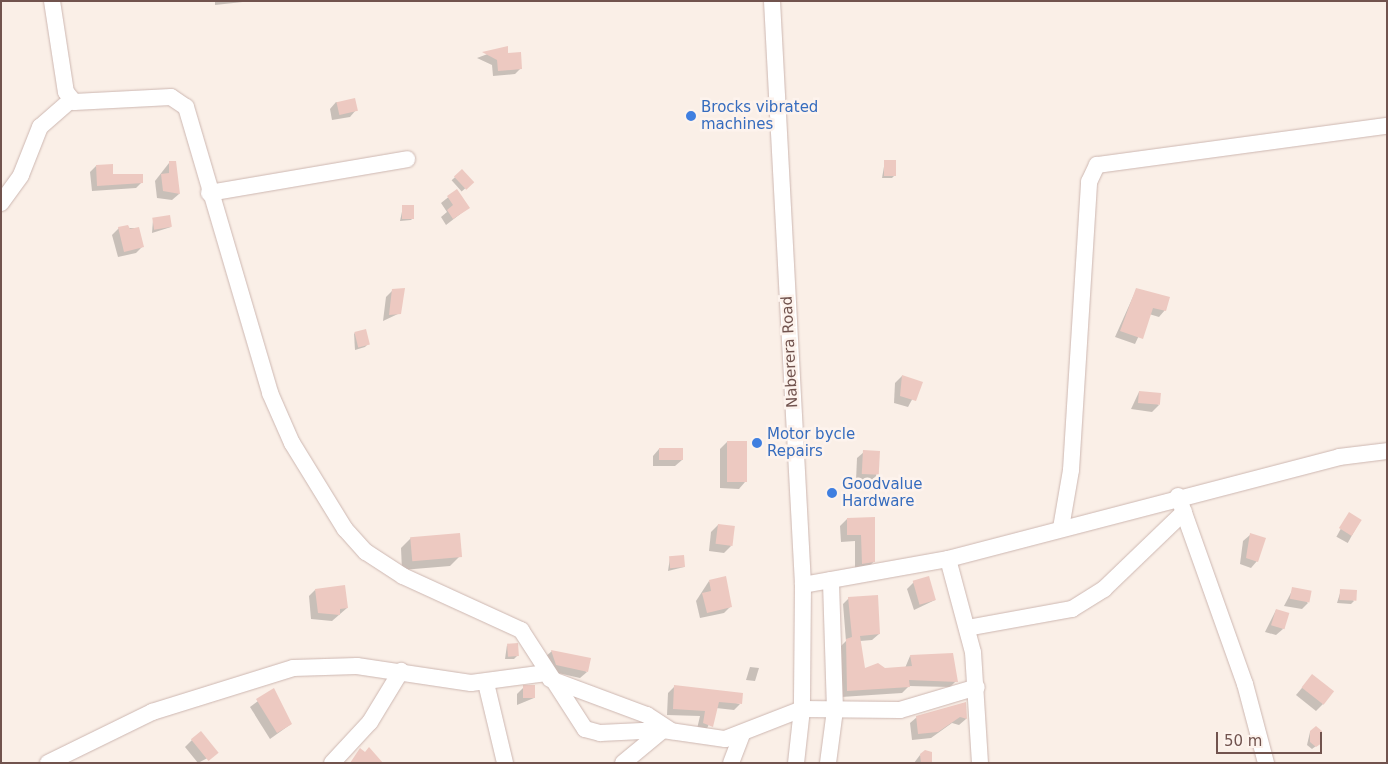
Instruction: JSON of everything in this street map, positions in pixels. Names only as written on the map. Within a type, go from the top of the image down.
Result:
[{"type":"street","points":[[52,1],[71,100]]},
{"type":"street","name":"Naberera Road","points":[[772,1],[803,585],[802,709],[796,763]]},
{"type":"street","points":[[71,100],[84,105],[164,97],[182,102],[189,112],[209,193],[270,393],[292,443],[345,529],[366,552],[403,576],[508,621],[530,640],[548,676],[585,729],[600,733],[668,731],[717,739],[742,735],[802,709],[900,710],[977,688]]},
{"type":"street","points":[[1,203],[21,174],[40,126],[71,100]]},
{"type":"street","points":[[1061,528],[1071,470],[1088,182],[1098,165],[1387,126]]},
{"type":"street","points":[[209,193],[407,159]]},
{"type":"street","points":[[803,585],[948,559],[1178,496],[1339,457],[1387,451]]},
{"type":"street","points":[[1178,496],[1239,666],[1266,763]]},
{"type":"street","points":[[967,628],[1072,609],[1104,589],[1184,512]]},
{"type":"street","points":[[948,559],[967,628],[977,688],[980,763]]},
{"type":"street","points":[[828,763],[834,710],[831,580]]},
{"type":"street","points":[[48,763],[152,712],[276,672],[336,664],[486,683],[548,676],[646,715],[668,731]]},
{"type":"street","points":[[332,763],[370,722],[401,671]]},
{"type":"street","points":[[486,683],[505,763]]},
{"type":"street","points":[[623,763],[668,731]]},
{"type":"street","points":[[731,763],[742,735]]},
{"type":"building","points":[[508,46],[508,53],[521,52],[522,69],[498,71],[497,60],[482,52]]},
{"type":"building","points":[[355,98],[358,111],[339,115],[336,102]]},
{"type":"building","points":[[884,160],[896,160],[896,176],[884,176]]},
{"type":"building","points":[[169,161],[176,161],[180,194],[163,191],[161,174],[169,173]]},
{"type":"building","points":[[113,164],[113,174],[143,174],[143,183],[97,186],[96,165]]},
{"type":"building","points":[[462,169],[474,182],[466,190],[454,177]]},
{"type":"building","points":[[457,189],[470,208],[453,219],[447,210],[453,205],[447,196]]},
{"type":"building","points":[[402,205],[414,205],[414,219],[402,219]]},
{"type":"building","points":[[170,215],[172,227],[154,230],[152,218]]},
{"type":"building","points":[[128,225],[130,229],[139,227],[144,247],[124,252],[118,227]]},
{"type":"building","points":[[405,288],[401,314],[389,315],[392,289]]},
{"type":"building","points":[[1136,288],[1170,297],[1166,311],[1153,308],[1143,339],[1120,331]]},
{"type":"building","points":[[366,329],[370,345],[358,347],[354,332]]},
{"type":"building","points":[[902,375],[923,382],[916,401],[900,396]]},
{"type":"building","points":[[1139,391],[1161,393],[1160,405],[1138,403]]},
{"type":"building","points":[[727,441],[747,441],[747,482],[727,482]]},
{"type":"building","points":[[659,448],[683,448],[683,460],[659,460]]},
{"type":"building","points":[[863,450],[880,451],[879,475],[862,474]]},
{"type":"building","points":[[1349,512],[1362,520],[1352,536],[1339,528]]},
{"type":"building","points":[[875,517],[875,562],[862,564],[861,535],[847,535],[847,518]]},
{"type":"building","points":[[718,524],[735,526],[732,546],[716,544]]},
{"type":"building","points":[[460,533],[462,557],[412,561],[410,537]]},
{"type":"building","points":[[1250,533],[1266,538],[1258,562],[1246,558]]},
{"type":"building","points":[[684,555],[685,567],[670,568],[669,556]]},
{"type":"building","points":[[726,576],[732,607],[707,613],[702,593],[711,591],[709,580]]},
{"type":"building","points":[[929,576],[936,600],[920,605],[913,581]]},
{"type":"building","points":[[345,585],[348,608],[340,609],[340,615],[318,613],[315,589]]},
{"type":"building","points":[[1292,587],[1312,591],[1309,603],[1290,599]]},
{"type":"building","points":[[1340,589],[1357,590],[1356,601],[1339,600]]},
{"type":"building","points":[[878,595],[880,634],[860,636],[865,668],[878,663],[885,668],[912,666],[910,655],[953,653],[958,682],[909,680],[910,687],[847,691],[846,639],[852,637],[848,597]]},
{"type":"building","points":[[1276,609],[1289,613],[1284,629],[1271,625]]},
{"type":"building","points":[[518,643],[519,656],[508,657],[507,644]]},
{"type":"building","points":[[551,650],[591,658],[588,672],[556,665]]},
{"type":"building","points":[[1312,674],[1334,691],[1324,705],[1302,687]]},
{"type":"building","points":[[523,685],[535,685],[535,698],[523,698]]},
{"type":"building","points":[[674,685],[743,693],[742,704],[719,702],[713,727],[703,723],[705,711],[673,709]]},
{"type":"building","points":[[274,688],[292,724],[277,733],[256,699]]},
{"type":"building","points":[[966,702],[967,719],[960,717],[938,732],[918,734],[916,716]]},
{"type":"building","points":[[1316,726],[1322,731],[1322,743],[1316,747],[1310,742],[1310,731]]},
{"type":"building","points":[[201,731],[219,753],[209,761],[191,739]]},
{"type":"building","points":[[369,747],[383,763],[350,763],[360,748],[365,752]]},
{"type":"building","points":[[925,750],[932,752],[932,763],[921,763],[920,754]]},
{"type":"place","name":"Brocks vibrated machines","points":[[691,116]]},
{"type":"place","name":"Motor bycle Repairs","points":[[757,443]]},
{"type":"place","name":"Goodvalue Hardware","points":[[832,493]]}]
